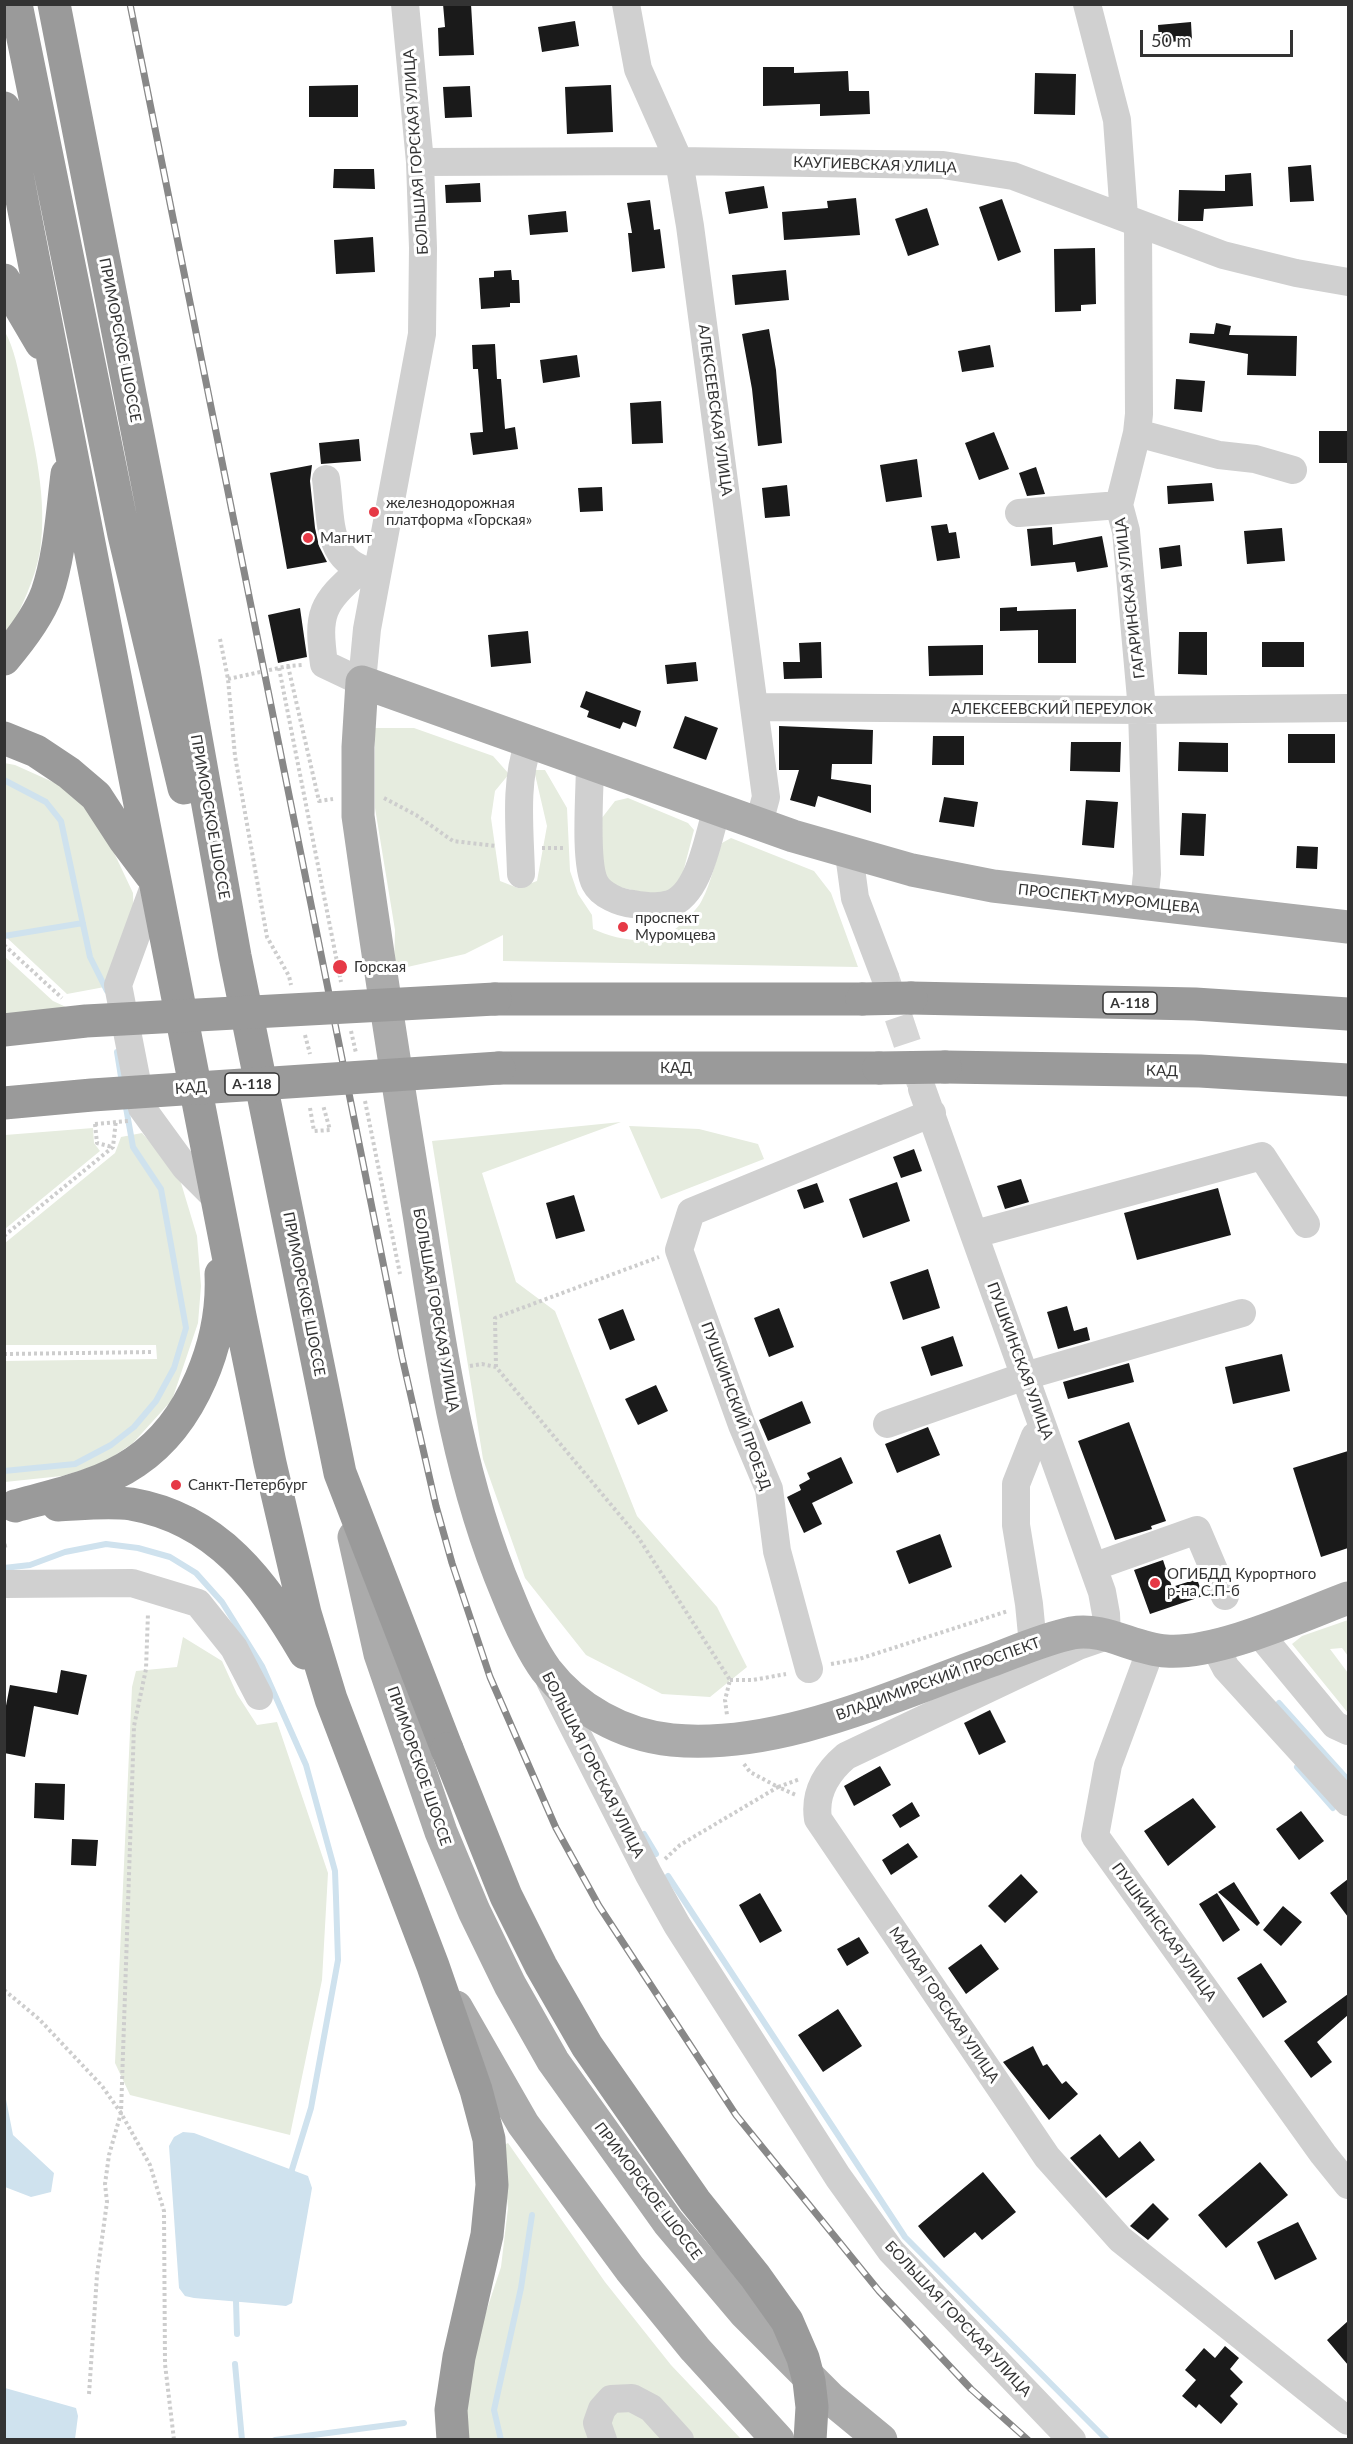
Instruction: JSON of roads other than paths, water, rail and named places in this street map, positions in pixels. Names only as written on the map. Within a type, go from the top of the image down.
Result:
[{"type":"highway","points":[[16,4],[124,535],[185,791],[235,956]]},
{"type":"highway","name":"ПРИМОРСКОЕ ШОССЕ","points":[[54,4],[184,671],[235,956],[340,1473]]},
{"type":"highway","points":[[4,108],[270,1463],[305,1613],[332,1699],[433,1966],[476,2090],[489,2139],[492,2186],[487,2235],[459,2357],[451,2410],[453,2439]]},
{"type":"highway","points":[[4,280],[57,373]]},
{"type":"highway","points":[[4,659],[24,633],[47,592],[60,535],[71,445]]},
{"type":"highway","points":[[4,738],[36,751],[69,773],[96,796],[124,839],[156,881]]},
{"type":"highway","name":"А-118","points":[[4,1030],[86,1022],[495,999],[873,988],[911,998],[1195,1004],[1348,1014]]},
{"type":"highway","name":"КАД","points":[[4,1103],[499,1068],[879,1068],[933,1090],[1200,1071],[1348,1080]]},
{"type":"highway","points":[[10,1506],[101,1480],[135,1462],[167,1436],[188,1404],[200,1378],[213,1338],[222,1297],[218,1200]]},
{"type":"highway","points":[[340,1473],[506,1896],[541,1966],[587,2046],[688,2191],[755,2276],[787,2321],[803,2358],[808,2381],[812,2407],[810,2439]]},
{"type":"highway","points":[[10,1506],[129,1504],[168,1514],[198,1527],[224,1546],[253,1576],[290,1628],[332,1699]]},
{"type":"main road","name":"ПРОСПЕКТ МУРОМЦЕВА","points":[[362,682],[717,809],[849,854],[912,870],[993,886],[1348,927]]},
{"type":"main road","name":"БОЛЬШАЯ ГОРСКАЯ УЛИЦА","points":[[362,682],[358,747],[358,816],[409,1151],[446,1371],[467,1474],[489,1551],[514,1611],[543,1665]]},
{"type":"main road","name":"ПРИМОРСКОЕ ШОССЕ","points":[[340,1473],[380,1654],[441,1832],[474,1911],[510,1985],[553,2061],[669,2222],[745,2313],[830,2398],[881,2439]]},
{"type":"main road","name":"ВЛАДИМИРСКИЙ ПРОСПЕКТ","points":[[543,1665],[563,1690],[588,1710],[611,1723],[636,1733],[665,1740],[732,1741],[766,1736],[834,1717],[1033,1645],[1074,1633],[1090,1632],[1169,1652],[1188,1651],[1258,1632],[1348,1598]]},
{"type":"main road","points":[[433,1966],[523,2124],[644,2287],[695,2349],[778,2439]]},
{"type":"street","name":"БОЛЬШАЯ ГОРСКАЯ УЛИЦА","points":[[362,682],[369,572],[422,334],[423,248],[420,162],[405,4]]},
{"type":"street","name":"АЛЕКСЕЕВСКАЯ УЛИЦА","points":[[626,4],[638,69],[679,161],[690,225],[766,796],[759,823]]},
{"type":"street","name":"ГАГАРИНСКАЯ УЛИЦА","points":[[1087,4],[1117,120],[1131,220],[1139,414],[1137,433],[1119,505],[1126,531],[1142,710],[1147,874],[1144,902]]},
{"type":"street","name":"КАУГИЕВСКАЯ УЛИЦА","points":[[420,162],[679,161],[943,165],[1012,176],[1223,255],[1296,273],[1348,282]]},
{"type":"street","points":[[1137,433],[1219,455],[1255,459],[1293,470]]},
{"type":"street","points":[[326,479],[336,548],[344,559],[369,572]]},
{"type":"street","points":[[1019,513],[1119,505]]},
{"type":"street","points":[[362,682],[324,664],[320,633],[323,612],[333,594],[369,572]]},
{"type":"street","name":"АЛЕКСЕЕВСКИЙ ПЕРЕУЛОК","points":[[755,707],[1142,710],[1348,708]]},
{"type":"street","points":[[521,861],[520,781],[529,742]]},
{"type":"street","points":[[590,764],[590,866],[595,884],[609,897],[630,904],[653,906],[670,904],[685,894],[696,877],[717,809]]},
{"type":"street","points":[[849,854],[855,898],[873,988]]},
{"type":"street","points":[[156,881],[118,985],[142,1108],[185,1167],[218,1200]]},
{"type":"street","name":"ПУШКИНСКАЯ УЛИЦА","points":[[933,1090],[975,1234],[1102,1592],[1107,1636]]},
{"type":"street","name":"ПУШКИНСКИЙ ПРОЕЗД","points":[[809,1669],[777,1551],[769,1489],[742,1425],[679,1250],[691,1212],[933,1090]]},
{"type":"street","points":[[975,1234],[1262,1156],[1306,1224]]},
{"type":"street","points":[[887,1424],[1025,1376],[1242,1313]]},
{"type":"street","points":[[1033,1645],[1016,1525],[1016,1484],[1035,1436],[1044,1430]]},
{"type":"street","points":[[1093,1567],[1197,1530],[1225,1596]]},
{"type":"street","points":[[4,1584],[132,1583],[198,1604],[234,1648],[259,1696]]},
{"type":"street","points":[[1258,1632],[1335,1725],[1348,1731]]},
{"type":"street","name":"МАЛАЯ ГОРСКАЯ УЛИЦА","points":[[1107,1636],[1078,1646],[846,1756],[831,1768],[816,1804],[818,1819],[1047,2157],[1120,2239],[1348,2419]]},
{"type":"street","points":[[1214,1645],[1226,1668],[1348,1802]]},
{"type":"street","name":"ПУШКИНСКАЯ УЛИЦА","points":[[1151,1649],[1108,1765],[1095,1836],[1323,2154],[1348,2185]]},
{"type":"street","name":"БОЛЬШАЯ ГОРСКАЯ УЛИЦА","points":[[543,1665],[649,1875],[683,1935],[838,2177],[891,2251],[1072,2439]]},
{"type":"street","points":[[596,1772],[595,1763],[602,1745],[617,1734],[636,1733]]},
{"type":"street","points":[[603,2439],[597,2423],[602,2409],[611,2399],[632,2398],[651,2408],[680,2439]]},
{"type":"water","points":[[4,2089],[13,2135],[54,2173],[51,2192],[31,2197],[5,2187]]},
{"type":"water","points":[[183,2132],[194,2133],[308,2176],[312,2188],[292,2303],[286,2306],[194,2298],[185,2296],[179,2288],[169,2146],[174,2137]]},
{"type":"water","points":[[5,2388],[76,2408],[78,2416],[75,2439],[5,2439]]},
{"type":"waterway","points":[[4,780],[46,802],[61,821],[90,957],[107,991]]},
{"type":"waterway","points":[[4,936],[83,923]]},
{"type":"waterway","points":[[117,1052],[122,1083]]},
{"type":"waterway","points":[[4,1471],[75,1464],[111,1445],[134,1427],[156,1401],[174,1368],[186,1328],[161,1189],[133,1147],[125,1102]]},
{"type":"waterway","points":[[4,1568],[30,1565],[65,1552],[106,1544],[138,1548],[170,1557],[196,1573],[222,1602],[262,1666],[306,1765],[335,1871],[338,1960],[311,2108],[290,2176]]},
{"type":"waterway","points":[[1279,1703],[1348,1780]]},
{"type":"waterway","points":[[1297,1767],[1333,1808]]},
{"type":"waterway","points":[[644,1834],[656,1854]]},
{"type":"waterway","points":[[668,1876],[905,2237],[1107,2440]]},
{"type":"waterway","points":[[501,2440],[494,2410],[521,2288],[532,2215]]},
{"type":"waterway","points":[[237,2334],[236,2301],[238,2296]]},
{"type":"waterway","points":[[235,2364],[242,2440]]},
{"type":"waterway","points":[[275,2440],[404,2423]]},
{"type":"tunnel","points":[[885,977],[922,1087]]},
{"type":"railway","points":[[130,4],[402,1357],[436,1506],[452,1563],[490,1677],[556,1828],[599,1906],[736,2115],[879,2291],[971,2389],[1028,2440]]},
{"type":"place","name":"железнодорожная платформа «Горская»","points":[[374,512]]},
{"type":"place","name":"Магнит","points":[[308,538]]},
{"type":"place","name":"проспект Муромцева","points":[[623,927]]},
{"type":"place","name":"Горская","points":[[340,967]]},
{"type":"place","name":"Санкт-Петербург","points":[[176,1485]]},
{"type":"place","name":"ОГИБДД Курортного р-на С.П-б","points":[[1155,1583]]}]
